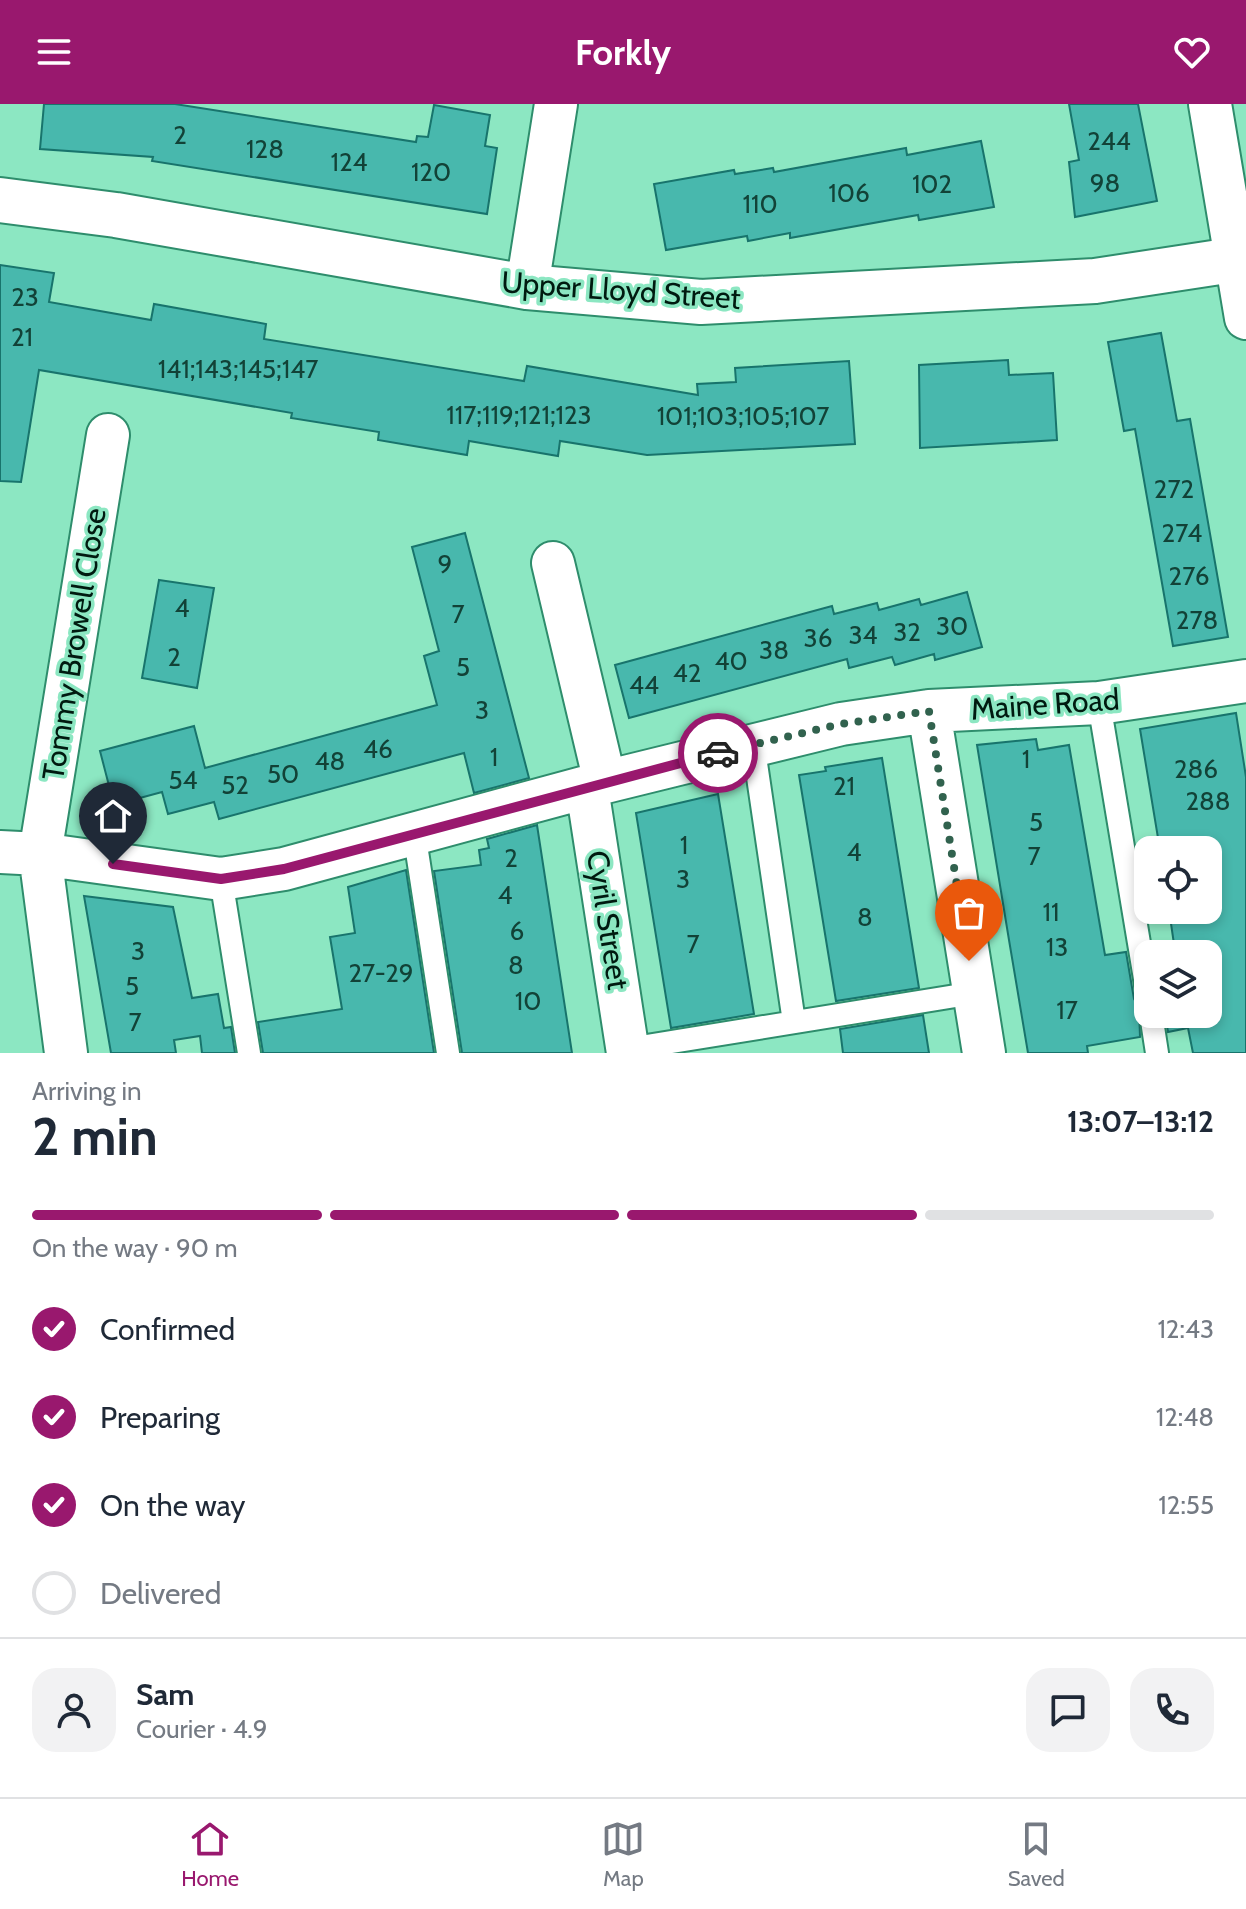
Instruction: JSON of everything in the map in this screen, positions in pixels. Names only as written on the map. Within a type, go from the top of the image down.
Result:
[{"type":"street","points":[[527,287],[556,104]]},
{"type":"street","points":[[1210,104],[1241,259],[1246,318]]},
{"type":"street","name":"Upper Lloyd Street","points":[[0,200],[116,215],[527,287],[701,302],[1095,281],[1241,259]]},
{"type":"street","name":"Tommy Browell Close","points":[[66,1053],[20,853],[108,435]]},
{"type":"street","name":"Cyril Street","points":[[553,563],[596,785],[628,1051]]},
{"type":"street","name":"Maine Road","points":[[20,853],[221,879],[284,869],[753,743],[841,724],[929,711],[1099,703],[1246,681]]},
{"type":"street","points":[[929,711],[984,1053]]},
{"type":"lane","points":[[1099,703],[1138,940]]},
{"type":"lane","points":[[753,743],[794,1022]]},
{"type":"lane","points":[[414,832],[448,1053]]},
{"type":"lane","points":[[221,879],[249,1053]]},
{"type":"lane","points":[[628,1051],[974,993]]},
{"type":"lane","points":[[1153,1028],[1157,1053]]},
{"type":"building","points":[[44,104],[175,104],[416,142],[417,136],[428,137],[434,105],[490,115],[485,146],[497,148],[487,214],[152,161],[153,157],[40,149]]},
{"type":"building","points":[[1069,104],[1138,104],[1157,201],[1075,217],[1069,162],[1079,160]]},
{"type":"building","points":[[981,141],[994,207],[919,220],[918,215],[790,238],[790,233],[748,241],[747,236],[666,250],[654,184],[734,170],[735,174],[773,168],[774,172],[906,148],[907,155]]},
{"type":"building","points":[[0,265],[54,273],[49,302],[151,320],[154,304],[266,324],[264,339],[524,381],[527,366],[698,395],[697,384],[736,382],[735,368],[849,361],[855,444],[647,455],[560,441],[558,456],[469,441],[467,455],[378,440],[379,432],[291,418],[292,413],[39,370],[21,482],[0,481]]},
{"type":"building","points":[[1161,333],[1177,421],[1190,419],[1228,637],[1173,646],[1135,429],[1124,431],[1108,342]]},
{"type":"building","points":[[1008,360],[1009,375],[1053,373],[1057,440],[920,448],[919,365]]},
{"type":"building","points":[[465,533],[529,778],[474,793],[464,753],[219,819],[214,802],[168,814],[162,792],[114,805],[100,751],[194,726],[205,768],[437,705],[424,656],[439,651],[412,547]]},
{"type":"building","points":[[159,580],[214,588],[197,688],[142,678]]},
{"type":"building","points":[[967,592],[982,647],[935,660],[934,654],[895,665],[892,657],[849,668],[847,659],[629,718],[615,665],[832,606],[834,614],[877,603],[879,610],[919,599],[921,605]]},
{"type":"building","points":[[1236,713],[1246,777],[1246,1053],[1193,1053],[1188,1028],[1222,1028],[1222,940],[1173,940],[1171,924],[1222,924],[1222,836],[1158,836],[1140,729]]},
{"type":"building","points":[[1036,739],[1038,750],[1069,745],[1105,955],[1126,952],[1134,999],[1134,1028],[1140,1028],[1140,1037],[1087,1046],[1088,1053],[1028,1053],[977,745]]},
{"type":"building","points":[[882,758],[919,988],[836,1001],[799,775],[826,771],[825,767]]},
{"type":"building","points":[[718,794],[754,1014],[671,1028],[636,813]]},
{"type":"building","points":[[537,825],[572,1053],[462,1053],[434,871],[481,865],[479,850],[489,848],[487,839]]},
{"type":"building","points":[[406,870],[434,1053],[263,1053],[258,1022],[342,1009],[330,937],[355,933],[348,887]]},
{"type":"building","points":[[84,896],[173,907],[192,998],[218,994],[224,1028],[231,1027],[235,1053],[202,1053],[200,1036],[174,1040],[176,1053],[111,1053]]},
{"type":"building","points":[[923,1015],[929,1053],[843,1053],[840,1029]]},
{"type":"building","points":[[1167,1028],[1188,1028],[1168,1032]]},
{"type":"way so far","points":[[718,753],[841,724],[929,711],[969,961]]},
{"type":"route","points":[[113,864],[221,879],[284,869],[718,753]]}]
